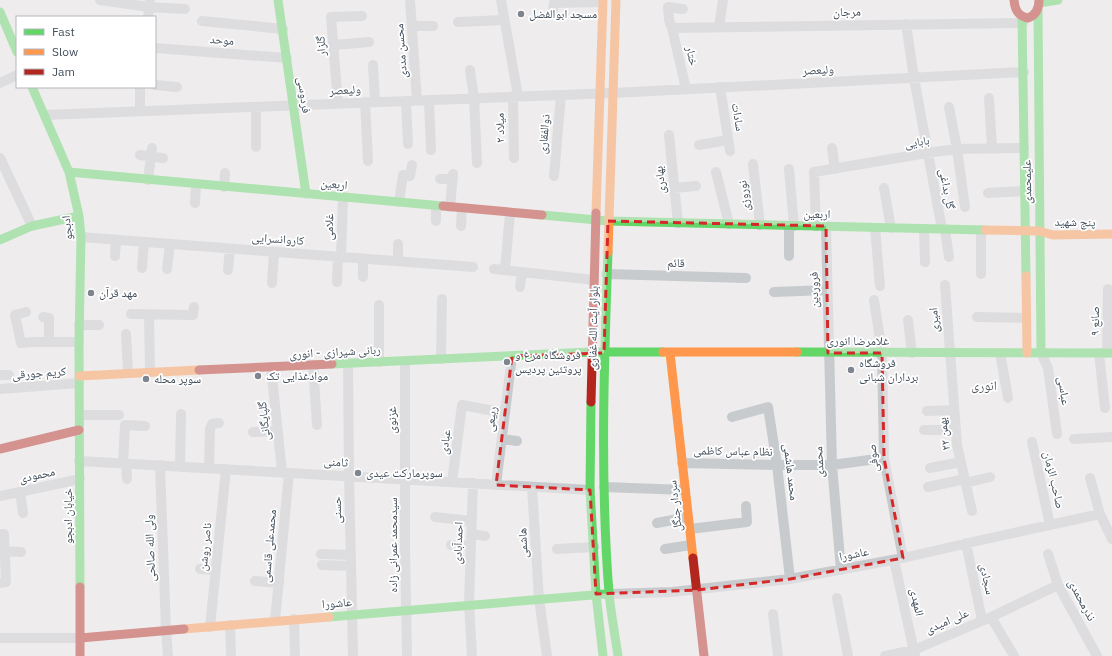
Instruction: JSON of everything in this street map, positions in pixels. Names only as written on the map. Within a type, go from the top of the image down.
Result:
[{"type":"street","points":[[100,0],[150,3],[184,9]]},
{"type":"street","name":"فردوسی","points":[[278,0],[306,194]]},
{"type":"street","name":"محسن مددی","points":[[410,0],[417,101]]},
{"type":"street","points":[[501,0],[515,96]]},
{"type":"street","name":"بلوار آیت الله غفاری","points":[[616,0],[604,353],[604,487],[609,594],[618,656]]},
{"type":"street","points":[[719,27],[723,0]]},
{"type":"street","points":[[1014,0],[1015,9],[1022,20],[1032,17],[1038,5],[1058,0]]},
{"type":"street","points":[[553,10],[554,3],[603,1]]},
{"type":"street","name":"بلوار آیت الله غفاری","points":[[603,1],[591,352],[590,490],[596,594],[603,656]]},
{"type":"street","points":[[148,16],[150,3]]},
{"type":"street","name":"علیمحمدی","points":[[1038,5],[1038,148],[1041,353]]},
{"type":"street","name":"ختار","points":[[683,9],[668,7],[669,20],[686,89]]},
{"type":"street","points":[[0,12],[16,50]]},
{"type":"street","name":"گلزار","points":[[338,103],[332,17],[362,16]]},
{"type":"street","points":[[458,22],[504,20]]},
{"type":"street","name":"مرجان","points":[[672,28],[906,24],[1022,20]]},
{"type":"street","name":"علیمحمدی","points":[[1022,20],[1024,72],[1027,353]]},
{"type":"street","points":[[202,21],[283,29]]},
{"type":"street","name":"گل بداغی","points":[[906,24],[927,153],[949,258]]},
{"type":"street","points":[[412,26],[433,26]]},
{"type":"street","points":[[334,45],[369,42]]},
{"type":"street","name":"موحد","points":[[156,48],[287,58]]},
{"type":"street","points":[[368,161],[373,65]]},
{"type":"street","points":[[470,70],[474,98],[477,163]]},
{"type":"street","name":"ولیعصر","points":[[45,115],[294,106],[370,101],[417,101],[1024,72]]},
{"type":"street","points":[[0,82],[16,75]]},
{"type":"street","points":[[156,85],[177,87]]},
{"type":"street","name":"سادات","points":[[720,87],[730,151]]},
{"type":"street","name":"ادبجو","points":[[32,88],[69,172],[79,216],[81,237],[79,379]]},
{"type":"street","points":[[140,88],[140,111]]},
{"type":"street","name":"ذوالفقاری","points":[[554,176],[560,94]]},
{"type":"street","name":"میلاد ۲","points":[[514,158],[515,96]]},
{"type":"street","points":[[989,98],[992,148]]},
{"type":"street","points":[[429,100],[431,150]]},
{"type":"street","points":[[406,101],[408,144]]},
{"type":"street","points":[[256,107],[256,147]]},
{"type":"street","points":[[949,107],[957,149],[965,207]]},
{"type":"street","name":"بهادری","points":[[669,134],[678,223]]},
{"type":"street","points":[[699,145],[728,140]]},
{"type":"street","points":[[832,148],[835,169]]},
{"type":"street","points":[[1024,148],[1038,148]]},
{"type":"street","name":"بابایی","points":[[814,172],[957,149],[1024,148]]},
{"type":"street","points":[[148,180],[151,152]]},
{"type":"street","points":[[140,155],[151,152],[163,158]]},
{"type":"street","points":[[1,163],[32,226]]},
{"type":"street","points":[[399,202],[403,175],[410,176],[412,164]]},
{"type":"street","name":"نوروزی","points":[[753,164],[760,225]]},
{"type":"street","points":[[789,256],[791,226],[790,169]]},
{"type":"street","name":"اربعین","points":[[69,172],[608,221],[1025,232],[1039,231]]},
{"type":"street","points":[[716,172],[730,224]]},
{"type":"street","name":"فروردین","points":[[814,172],[827,290],[828,353]]},
{"type":"street","points":[[224,186],[225,173]]},
{"type":"street","points":[[440,179],[453,177],[450,207]]},
{"type":"street","points":[[195,204],[196,184]]},
{"type":"street","points":[[674,188],[696,186]]},
{"type":"street","points":[[884,188],[891,228]]},
{"type":"street","points":[[988,193],[1025,192]]},
{"type":"street","name":"غلامی","points":[[337,282],[340,257],[343,197]]},
{"type":"street","points":[[436,206],[436,221]]},
{"type":"street","points":[[461,226],[462,208]]},
{"type":"street","points":[[505,270],[510,212]]},
{"type":"street","points":[[0,240],[32,226],[79,216]]},
{"type":"street","name":"پنج شهید","points":[[1039,231],[1053,227],[1112,226]]},
{"type":"street","points":[[875,228],[880,286]]},
{"type":"street","points":[[924,229],[925,262]]},
{"type":"street","points":[[981,230],[981,274]]},
{"type":"street","name":"پنج شهید","points":[[1039,231],[1053,235],[1112,234]]},
{"type":"street","name":"کاروانسرایی","points":[[81,237],[473,267]]},
{"type":"street","points":[[115,256],[116,240]]},
{"type":"street","points":[[142,268],[144,242]]},
{"type":"street","points":[[167,269],[170,244]]},
{"type":"street","points":[[398,244],[398,261]]},
{"type":"street","points":[[228,270],[230,249]]},
{"type":"street","points":[[272,284],[274,252]]},
{"type":"street","points":[[363,277],[364,259]]},
{"type":"street","points":[[494,269],[594,280]]},
{"type":"street","points":[[520,287],[522,272]]},
{"type":"street","name":"قائم","points":[[606,274],[746,278]]},
{"type":"street","name":"امیری","points":[[945,285],[949,353]]},
{"type":"street","name":"صانع ۹","points":[[1105,408],[1108,289]]},
{"type":"street","points":[[774,292],[827,290]]},
{"type":"street","points":[[441,359],[442,299]]},
{"type":"street","name":"صوفی","points":[[874,300],[882,353],[884,458],[899,559]]},
{"type":"street","points":[[379,305],[379,362]]},
{"type":"street","points":[[131,314],[193,315],[194,307]]},
{"type":"street","points":[[26,312],[15,315],[20,344],[79,342]]},
{"type":"street","points":[[149,315],[150,372]]},
{"type":"street","points":[[43,316],[49,318],[49,342]]},
{"type":"street","points":[[977,317],[1026,318]]},
{"type":"street","points":[[908,320],[912,353]]},
{"type":"street","points":[[79,325],[99,325]]},
{"type":"street","points":[[126,334],[128,373]]},
{"type":"street","name":"ربانی شیرازی - انوری","points":[[79,379],[128,373],[591,352],[604,353]]},
{"type":"street","name":"غلامرضا انوری","points":[[604,353],[1106,353]]},
{"type":"street","name":"سردار جنگل","points":[[670,353],[704,656]]},
{"type":"street","name":"محمدی","points":[[828,353],[832,464],[841,570]]},
{"type":"street","name":"۲۲ بهمن","points":[[949,353],[957,445],[972,511]]},
{"type":"street","points":[[1000,353],[1008,398]]},
{"type":"street","name":"عباسی","points":[[1041,353],[1048,368],[1057,434]]},
{"type":"street","name":"ربیعی","points":[[496,484],[512,356]]},
{"type":"street","name":"غزنوی","points":[[405,361],[405,479]]},
{"type":"street","name":"حسنی","points":[[348,363],[353,656]]},
{"type":"street","points":[[314,365],[317,424]]},
{"type":"street","name":"گلپایگانی","points":[[271,367],[278,431],[286,472]]},
{"type":"street","name":"کریم جورقی","points":[[0,389],[79,379]]},
{"type":"street","name":"خیابان ادبجو","points":[[79,379],[80,656]]},
{"type":"street","name":"عبادی","points":[[452,482],[462,406],[505,413]]},
{"type":"street","name":"محمد هاشمی","points":[[732,416],[768,407],[777,465],[790,579]]},
{"type":"street","points":[[927,411],[954,410]]},
{"type":"street","points":[[180,466],[181,414]]},
{"type":"street","points":[[80,415],[119,415]]},
{"type":"street","points":[[209,468],[210,430],[212,424],[219,423]]},
{"type":"street","points":[[127,479],[124,463],[129,442],[125,425],[144,426]]},
{"type":"street","points":[[0,449],[80,430]]},
{"type":"street","points":[[924,430],[956,430]]},
{"type":"street","points":[[253,432],[278,431]]},
{"type":"street","points":[[1074,439],[1112,437]]},
{"type":"street","points":[[502,439],[517,441]]},
{"type":"street","name":"صاحب الزمان","points":[[1032,442],[1050,525]]},
{"type":"street","name":"نظام عباس کاظمی","points":[[682,463],[777,465],[832,464],[884,458]]},
{"type":"street","name":"ثامنی","points":[[80,461],[590,490]]},
{"type":"street","points":[[930,468],[961,462]]},
{"type":"street","name":"ولی الله صالحی","points":[[160,466],[168,656]]},
{"type":"street","name":"ناصر روشن","points":[[210,627],[226,469]]},
{"type":"street","name":"محمدعلی قاسمی","points":[[275,621],[286,472]]},
{"type":"street","points":[[928,487],[990,478]]},
{"type":"street","points":[[1090,478],[1100,514],[1112,538]]},
{"type":"street","name":"محمودی","points":[[0,496],[80,479]]},
{"type":"street","name":"سیدمحمد عمرانی زاده","points":[[405,479],[407,656]]},
{"type":"street","name":"احمدآبادی","points":[[472,483],[469,604],[472,656]]},
{"type":"street","name":"هاشمی","points":[[532,486],[539,599],[547,656]]},
{"type":"street","points":[[604,487],[685,490]]},
{"type":"street","points":[[20,492],[23,513]]},
{"type":"street","points":[[690,529],[747,522],[746,506]]},
{"type":"street","name":"عاشورا","points":[[80,638],[596,594],[672,592],[790,579],[899,559],[1100,514]]},
{"type":"street","points":[[435,517],[471,521]]},
{"type":"street","points":[[657,522],[688,517]]},
{"type":"street","points":[[0,534],[4,534],[6,582],[0,583]]},
{"type":"street","points":[[471,534],[485,536]]},
{"type":"street","name":"سجادی","points":[[966,543],[987,619],[1014,656]]},
{"type":"street","points":[[451,545],[471,546]]},
{"type":"street","points":[[664,549],[691,545]]},
{"type":"street","points":[[557,549],[594,547]]},
{"type":"street","points":[[5,551],[21,552]]},
{"type":"street","points":[[321,554],[351,555]]},
{"type":"street","name":"نذرمحمدی","points":[[1048,554],[1058,585],[1097,656]]},
{"type":"street","name":"المهدی","points":[[899,559],[914,653]]},
{"type":"street","points":[[322,565],[351,566]]},
{"type":"street","points":[[200,569],[216,570]]},
{"type":"street","points":[[255,581],[279,583]]},
{"type":"street","name":"علی امیدی","points":[[885,656],[914,653],[1058,585]]},
{"type":"street","points":[[837,598],[848,656]]},
{"type":"street","points":[[773,614],[778,656]]},
{"type":"street","points":[[294,619],[295,656]]},
{"type":"street","points":[[230,625],[231,656]]},
{"type":"street","points":[[0,638],[80,638]]},
{"type":"highlighted area","points":[[608,221],[826,226],[828,353],[882,353],[884,458],[903,558],[790,579],[697,590],[596,594],[590,490],[496,485],[512,356],[604,353]]},
{"type":"traffic: fast","points":[[278,0],[306,194]]},
{"type":"traffic: fast","points":[[1039,3],[1058,0]]},
{"type":"traffic: fast","points":[[1038,10],[1041,353]]},
{"type":"traffic: fast","points":[[0,12],[16,50]]},
{"type":"traffic: fast","points":[[1022,17],[1026,276]]},
{"type":"traffic: fast","points":[[32,88],[69,172],[79,216],[81,237],[79,342],[80,587]]},
{"type":"traffic: fast","points":[[69,172],[443,206]]},
{"type":"traffic: fast","points":[[542,215],[608,221],[985,230]]},
{"type":"traffic: fast","points":[[0,240],[32,226],[79,216]]},
{"type":"traffic: fast","points":[[608,252],[604,379],[604,508],[609,593],[618,656]]},
{"type":"traffic: fast","points":[[332,364],[591,352],[663,352]]},
{"type":"traffic: fast","points":[[797,352],[1112,353]]},
{"type":"traffic: fast","points":[[591,402],[590,490],[596,594],[603,656]]},
{"type":"traffic: fast","points":[[329,617],[605,594]]},
{"type":"traffic: slow","points":[[596,213],[603,0]]},
{"type":"traffic: slow","points":[[608,252],[616,0]]},
{"type":"traffic: slow","points":[[985,230],[1039,231],[1053,235],[1112,234]]},
{"type":"traffic: slow","points":[[1026,276],[1027,353]]},
{"type":"traffic: slow","points":[[663,352],[797,352]]},
{"type":"traffic: slow","points":[[670,353],[693,558]]},
{"type":"traffic: slow","points":[[79,376],[199,370]]},
{"type":"traffic: slow","points":[[184,629],[329,617]]},
{"type":"traffic: jam","points":[[1014,0],[1015,7],[1019,14],[1028,18],[1036,11],[1039,0]]},
{"type":"traffic: jam","points":[[443,206],[542,215]]},
{"type":"traffic: jam","points":[[591,402],[596,213]]},
{"type":"traffic: jam","points":[[199,370],[332,364]]},
{"type":"traffic: jam","points":[[0,449],[79,430]]},
{"type":"traffic: jam","points":[[693,558],[704,656]]},
{"type":"traffic: jam","points":[[80,587],[80,656]]},
{"type":"traffic: jam","points":[[80,638],[184,629]]},
{"type":"place","name":"مسجد ابوالفضل","points":[[521,14]]},
{"type":"place","name":"مهد قرآن","points":[[91,293]]},
{"type":"place","name":"فروشگاه مرغ و پروتئین پردیس","points":[[507,362]]},
{"type":"place","name":"فروشگاه برداران شبانی","points":[[851,370]]},
{"type":"place","name":"موادغذایی تک","points":[[258,376]]},
{"type":"place","name":"سوپر محله","points":[[146,379]]},
{"type":"place","name":"سوپرمارکت عیدی","points":[[358,473]]},
{"type":"district","name":"انوری","points":[[984,385]]}]
